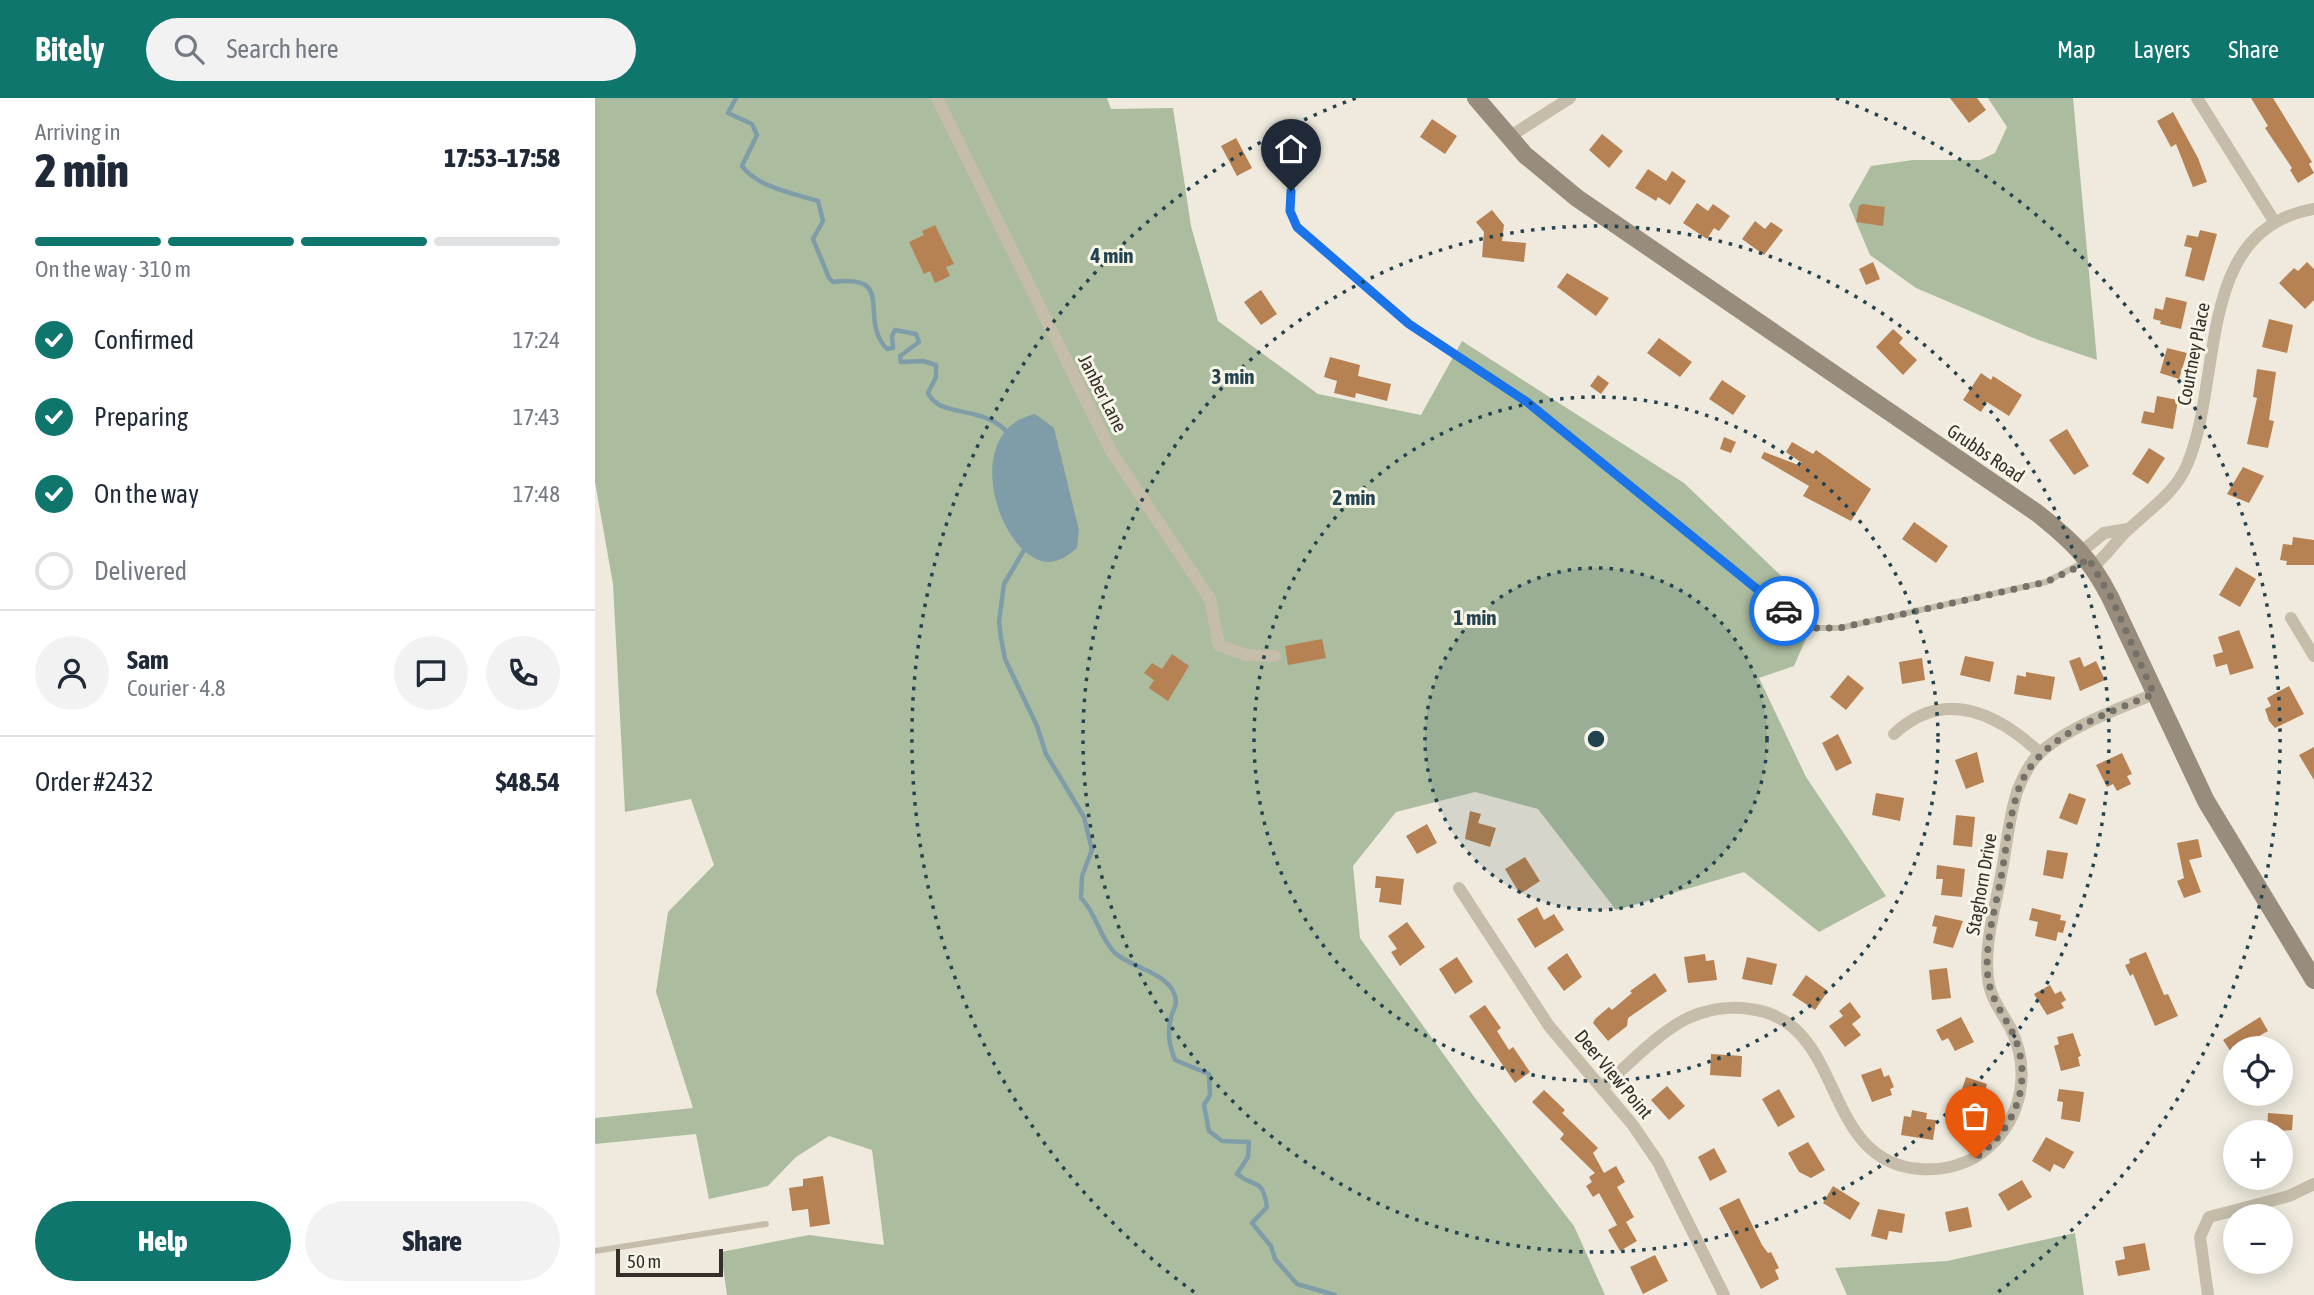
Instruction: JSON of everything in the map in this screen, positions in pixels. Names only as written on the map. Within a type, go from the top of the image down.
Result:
[{"type":"street","name":"Janber Lane","points":[[937,98],[1111,451],[1210,599],[1219,645],[1246,655],[1275,656]]},
{"type":"street","name":"Grubbs Road","points":[[1476,98],[1525,155],[1577,198],[2037,513],[2088,558],[2220,827],[2314,980]]},
{"type":"street","points":[[1509,136],[1570,98]]},
{"type":"street","points":[[2197,98],[2274,222]]},
{"type":"street","name":"Courtney Place","points":[[2088,558],[2114,550],[2128,529],[2169,494],[2187,465],[2203,407],[2230,273],[2247,243],[2274,222],[2314,209]]},
{"type":"street","name":"Courtney Place","points":[[2088,558],[2104,533],[2128,529]]},
{"type":"street","points":[[2291,618],[2314,656]]},
{"type":"street","name":"Staghorn Drive","points":[[1602,1087],[1687,1019],[1727,1007],[1757,1010],[1787,1024],[1813,1048],[1851,1129],[1876,1153],[1905,1167],[1926,1170],[1955,1166],[1983,1152],[2008,1123],[2021,1089],[2020,1055],[1991,993],[1988,956],[2017,793],[2028,769],[2040,753],[2056,741],[2154,694]]},
{"type":"street","points":[[1895,734],[1904,724],[1929,712],[1966,710],[2006,724],[2040,753]]},
{"type":"street","name":"Deer View Point","points":[[1459,888],[1549,1026],[1602,1087],[1658,1162],[1724,1295]]},
{"type":"street","points":[[2208,1295],[2200,1237],[2203,1224],[2209,1217],[2281,1198],[2314,1184]]},
{"type":"lane","points":[[1291,191],[1290,211],[1297,227],[1409,324],[1527,402],[1781,610],[1809,628],[1840,628],[2046,582],[2078,567],[2088,558]]},
{"type":"lane","points":[[595,1251],[766,1224]]},
{"type":"green space","points":[[595,98],[1107,98],[1111,109],[1173,108],[1191,226],[1218,321],[1318,394],[1421,415],[1462,341],[1684,483],[1818,611],[1794,666],[1759,678],[1806,777],[1886,896],[1819,932],[1744,872],[1616,910],[1538,809],[1475,792],[1396,812],[1353,866],[1360,938],[1475,1098],[1574,1226],[1605,1295],[727,1295],[721,1252],[809,1235],[884,1245],[872,1150],[829,1136],[796,1157],[768,1186],[709,1199],[696,1134],[595,1144],[595,1118],[693,1108],[656,992],[668,912],[714,865],[691,799],[625,812],[613,584],[595,482]]},
{"type":"green space","points":[[1988,98],[2073,98],[2097,360],[2036,339],[1916,288],[1870,255],[1849,205],[1871,166],[1913,160],[1980,160],[1995,153],[2007,127]]},
{"type":"green space","points":[[2075,1233],[2084,1295],[1847,1295],[1835,1268],[1947,1261]]},
{"type":"water","points":[[1035,414],[1054,428],[1079,530],[1077,548],[1064,558],[1052,562],[1030,555],[1014,540],[1002,518],[994,493],[992,468],[998,444],[1011,425]]},
{"type":"building","points":[[1950,98],[1977,98],[1986,110],[1969,123]]},
{"type":"building","points":[[2251,98],[2273,98],[2312,162],[2309,164],[2314,173],[2298,183],[2290,170],[2292,168],[2265,128],[2268,126]]},
{"type":"building","points":[[2173,112],[2198,158],[2207,182],[2193,187],[2176,144],[2171,147],[2157,121]]},
{"type":"building","points":[[1432,119],[1457,136],[1445,154],[1420,137]]},
{"type":"building","points":[[1602,134],[1623,151],[1609,168],[1589,150]]},
{"type":"building","points":[[1236,138],[1252,168],[1237,176],[1221,146]]},
{"type":"building","points":[[1648,169],[1666,181],[1672,171],[1686,181],[1670,205],[1658,197],[1656,201],[1635,188]]},
{"type":"building","points":[[1697,203],[1708,211],[1713,204],[1730,216],[1719,231],[1714,228],[1707,239],[1683,223]]},
{"type":"building","points":[[1862,204],[1885,207],[1883,226],[1856,222],[1859,206]]},
{"type":"building","points":[[1492,210],[1504,225],[1502,241],[1526,243],[1524,262],[1482,257],[1484,232],[1476,222]]},
{"type":"building","points":[[1755,221],[1765,229],[1771,222],[1783,230],[1764,255],[1742,239]]},
{"type":"building","points":[[935,225],[954,264],[946,267],[950,276],[935,283],[930,271],[924,274],[909,242],[924,235],[922,231]]},
{"type":"building","points":[[2200,230],[2217,234],[2204,281],[2185,276],[2192,248],[2184,246],[2187,235],[2198,237]]},
{"type":"building","points":[[1873,262],[1880,279],[1866,285],[1859,269]]},
{"type":"building","points":[[2307,262],[2314,269],[2314,300],[2305,309],[2279,283],[2294,268],[2298,271]]},
{"type":"building","points":[[1567,273],[1609,298],[1596,316],[1557,287]]},
{"type":"building","points":[[1261,290],[1277,314],[1261,325],[1244,302]]},
{"type":"building","points":[[2166,297],[2187,302],[2181,329],[2160,324],[2161,321],[2153,319],[2155,308],[2163,310]]},
{"type":"building","points":[[2269,319],[2293,325],[2287,353],[2262,347]]},
{"type":"building","points":[[1893,329],[1903,338],[1899,343],[1917,360],[1903,375],[1876,347]]},
{"type":"building","points":[[1659,338],[1692,362],[1680,377],[1647,353]]},
{"type":"building","points":[[2167,348],[2187,353],[2179,379],[2160,373]]},
{"type":"building","points":[[1330,357],[1360,365],[1358,376],[1391,384],[1387,401],[1356,393],[1355,398],[1334,393],[1337,381],[1324,377]]},
{"type":"building","points":[[2257,369],[2276,372],[2269,420],[2274,421],[2268,448],[2247,444],[2257,398],[2253,397]]},
{"type":"building","points":[[1981,373],[1991,380],[1993,376],[2022,395],[2009,416],[1987,402],[1981,412],[1963,400]]},
{"type":"building","points":[[1598,375],[1609,383],[1601,394],[1590,386]]},
{"type":"building","points":[[1722,380],[1746,396],[1733,415],[1709,399]]},
{"type":"building","points":[[2157,396],[2178,400],[2173,429],[2141,423],[2144,411],[2154,413]]},
{"type":"building","points":[[2067,429],[2089,466],[2074,475],[2049,440]]},
{"type":"building","points":[[1724,437],[1736,442],[1731,453],[1720,449]]},
{"type":"building","points":[[1792,442],[1813,454],[1816,450],[1871,489],[1851,521],[1803,496],[1809,486],[1761,458],[1764,452],[1801,466],[1802,463],[1786,452]]},
{"type":"building","points":[[2149,448],[2165,458],[2148,484],[2132,474]]},
{"type":"building","points":[[2243,467],[2264,476],[2249,503],[2227,494]]},
{"type":"building","points":[[1914,522],[1948,546],[1936,563],[1902,539]]},
{"type":"building","points":[[2293,537],[2314,540],[2314,565],[2286,565],[2287,561],[2280,560],[2283,544],[2292,545]]},
{"type":"building","points":[[2236,567],[2256,579],[2240,607],[2219,595]]},
{"type":"building","points":[[2239,630],[2254,668],[2230,675],[2227,664],[2216,667],[2213,655],[2223,652],[2218,637]]},
{"type":"building","points":[[1322,639],[1326,658],[1288,665],[1285,646]]},
{"type":"building","points":[[1172,654],[1189,666],[1168,701],[1149,688],[1154,680],[1144,673],[1152,663],[1162,669]]},
{"type":"building","points":[[1965,656],[1994,662],[1990,682],[1960,675]]},
{"type":"building","points":[[2080,657],[2084,667],[2096,661],[2105,680],[2080,691],[2069,661]]},
{"type":"building","points":[[1922,658],[1925,680],[1902,684],[1899,662]]},
{"type":"building","points":[[2026,672],[2055,677],[2051,700],[2014,694],[2017,675],[2026,677]]},
{"type":"building","points":[[1848,675],[1864,688],[1846,710],[1830,697]]},
{"type":"building","points":[[2289,686],[2304,714],[2275,728],[2265,709],[2271,706],[2267,698]]},
{"type":"building","points":[[1838,734],[1852,763],[1836,771],[1822,743]]},
{"type":"building","points":[[2314,747],[2314,780],[2299,755]]},
{"type":"building","points":[[1977,752],[1984,782],[1966,789],[1955,760]]},
{"type":"building","points":[[2122,753],[2132,774],[2127,776],[2131,784],[2117,791],[2113,784],[2107,787],[2096,765]]},
{"type":"building","points":[[1876,793],[1904,798],[1900,821],[1872,815]]},
{"type":"building","points":[[2069,793],[2086,799],[2077,825],[2059,818]]},
{"type":"building","points":[[1470,811],[1481,814],[1478,823],[1496,828],[1490,847],[1465,839]]},
{"type":"building","points":[[1956,815],[1975,817],[1972,847],[1953,845]]},
{"type":"building","points":[[1427,824],[1437,843],[1417,854],[1406,836]]},
{"type":"building","points":[[2198,839],[2202,857],[2189,860],[2201,892],[2184,898],[2177,881],[2184,878],[2177,843]]},
{"type":"building","points":[[2047,850],[2068,853],[2063,879],[2043,875]]},
{"type":"building","points":[[1525,857],[1540,881],[1520,894],[1505,869]]},
{"type":"building","points":[[1937,865],[1965,869],[1962,897],[1941,895],[1943,879],[1936,879]]},
{"type":"building","points":[[1376,876],[1404,879],[1401,905],[1379,902],[1381,888],[1375,888]]},
{"type":"building","points":[[1537,907],[1544,920],[1554,914],[1564,930],[1535,948],[1517,919]]},
{"type":"building","points":[[2032,908],[2061,915],[2060,920],[2066,921],[2063,933],[2058,932],[2056,941],[2035,936],[2038,922],[2029,920]]},
{"type":"building","points":[[1935,915],[1963,921],[1953,948],[1933,943],[1937,927],[1932,926]]},
{"type":"building","points":[[1407,922],[1425,947],[1400,966],[1391,952],[1397,949],[1388,936]]},
{"type":"building","points":[[2146,952],[2164,995],[2168,994],[2178,1016],[2155,1026],[2133,974],[2130,976],[2125,965],[2130,963],[2129,959]]},
{"type":"building","points":[[1567,953],[1582,977],[1564,991],[1547,968]]},
{"type":"building","points":[[1705,954],[1706,961],[1714,960],[1717,980],[1688,983],[1684,957]]},
{"type":"building","points":[[1457,957],[1473,982],[1455,994],[1439,969]]},
{"type":"building","points":[[1747,957],[1777,964],[1772,985],[1742,979]]},
{"type":"building","points":[[1947,968],[1951,998],[1932,1000],[1929,970]]},
{"type":"building","points":[[1655,973],[1667,991],[1628,1018],[1627,1026],[1608,1041],[1593,1023],[1595,1019],[1609,1007],[1612,1010],[1632,993],[1630,991]]},
{"type":"building","points":[[1806,975],[1828,991],[1815,1010],[1792,995]]},
{"type":"building","points":[[2050,985],[2055,994],[2061,991],[2066,1000],[2061,1003],[2064,1008],[2047,1015],[2034,994]]},
{"type":"building","points":[[1850,1002],[1861,1017],[1852,1024],[1861,1035],[1845,1047],[1829,1026],[1843,1016],[1839,1011]]},
{"type":"building","points":[[1485,1005],[1501,1028],[1497,1031],[1509,1050],[1513,1047],[1530,1072],[1515,1083],[1469,1016]]},
{"type":"building","points":[[1961,1017],[1974,1042],[1955,1051],[1948,1038],[1942,1041],[1936,1030]]},
{"type":"building","points":[[2260,1017],[2268,1031],[2259,1036],[2229,1036]]},
{"type":"building","points":[[2073,1033],[2081,1056],[2078,1057],[2080,1066],[2061,1071],[2054,1046],[2059,1044],[2057,1037]]},
{"type":"building","points":[[1711,1054],[1742,1056],[1741,1077],[1710,1075]]},
{"type":"building","points":[[1881,1068],[1884,1077],[1889,1075],[1894,1087],[1890,1089],[1892,1095],[1872,1102],[1861,1075]]},
{"type":"building","points":[[1966,1077],[1987,1084],[1979,1109],[1958,1102]]},
{"type":"building","points":[[1667,1086],[1685,1106],[1669,1120],[1651,1100]]},
{"type":"building","points":[[1779,1089],[1795,1117],[1778,1127],[1762,1099]]},
{"type":"building","points":[[2059,1089],[2084,1092],[2080,1122],[2061,1119],[2063,1102],[2057,1101]]},
{"type":"building","points":[[1544,1090],[1565,1110],[1562,1113],[1598,1148],[1593,1153],[1604,1173],[1616,1166],[1625,1182],[1617,1187],[1634,1217],[1626,1222],[1637,1241],[1620,1251],[1608,1230],[1617,1225],[1599,1193],[1593,1197],[1586,1186],[1592,1182],[1589,1177],[1595,1173],[1560,1139],[1564,1134],[1532,1102]]},
{"type":"building","points":[[1912,1110],[1927,1113],[1926,1119],[1936,1120],[1933,1140],[1901,1135],[1904,1116],[1911,1117]]},
{"type":"building","points":[[2268,1113],[2293,1115],[2293,1120],[2268,1120]]},
{"type":"building","points":[[2046,1137],[2074,1152],[2064,1169],[2054,1164],[2050,1172],[2032,1161]]},
{"type":"building","points":[[1808,1142],[1825,1170],[1811,1178],[1799,1172],[1788,1153]]},
{"type":"building","points":[[1714,1148],[1727,1172],[1710,1181],[1698,1157]]},
{"type":"building","points":[[823,1176],[830,1224],[810,1227],[808,1209],[792,1211],[789,1188],[803,1186],[803,1179]]},
{"type":"building","points":[[2022,1180],[2032,1197],[2008,1211],[1998,1194]]},
{"type":"building","points":[[1833,1186],[1860,1203],[1850,1220],[1823,1203]]},
{"type":"building","points":[[1739,1198],[1762,1245],[1768,1253],[1771,1252],[1779,1268],[1775,1270],[1779,1279],[1761,1289],[1719,1208]]},
{"type":"building","points":[[1968,1207],[1972,1227],[1949,1232],[1945,1212]]},
{"type":"building","points":[[1878,1209],[1905,1214],[1902,1233],[1889,1231],[1887,1240],[1871,1236]]},
{"type":"building","points":[[2145,1243],[2150,1270],[2118,1276],[2115,1261],[2125,1259],[2123,1247]]},
{"type":"building","points":[[1655,1255],[1668,1281],[1643,1294],[1630,1267]]},
{"type":"waterway","points":[[736,98],[728,113],[752,124],[757,135],[742,166],[767,184],[818,201],[823,221],[813,239],[829,278],[833,282],[853,281],[865,285],[871,292],[875,324],[887,349],[893,348],[892,336],[895,330],[916,334],[919,342],[900,356],[901,362],[923,361],[936,365],[936,377],[928,393],[934,401],[942,406],[987,418],[1008,433]]},
{"type":"waterway","points":[[1027,545],[1004,584],[999,622],[1001,638],[1005,659],[1037,726],[1046,754],[1084,817],[1092,850],[1082,876],[1081,898],[1115,953],[1161,978],[1174,992],[1176,1004],[1169,1033],[1175,1060],[1209,1074],[1210,1095],[1204,1105],[1209,1131],[1222,1141],[1249,1142],[1248,1157],[1237,1174],[1263,1191],[1267,1207],[1252,1223],[1271,1246],[1275,1259],[1297,1284],[1335,1295]]},
{"type":"way so far","points":[[1784,611],[1809,628],[1840,628],[2046,582],[2078,567],[2088,558],[2111,597],[2154,694],[2056,741],[2033,760],[2021,781],[2013,810],[1987,967],[1991,993],[2018,1046],[2022,1062],[2021,1089],[2013,1114],[2003,1132],[1990,1147],[1975,1158]]},
{"type":"route","points":[[1291,191],[1290,211],[1297,227],[1409,324],[1527,402],[1784,611]]}]
